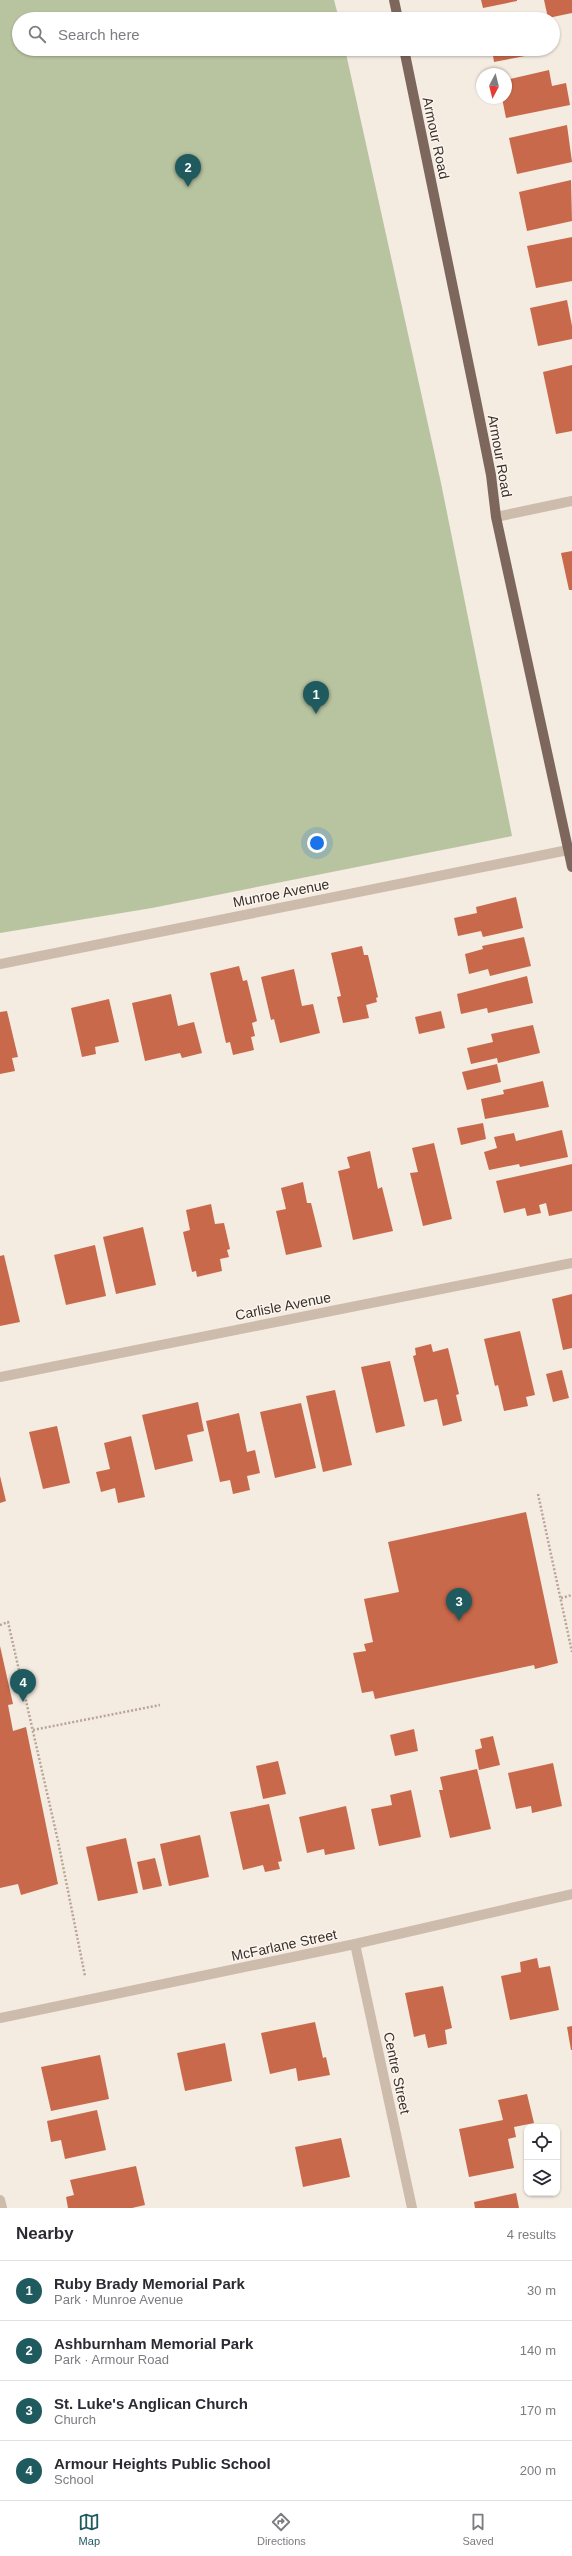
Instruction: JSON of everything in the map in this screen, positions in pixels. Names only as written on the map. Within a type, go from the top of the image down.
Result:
[{"type":"main road","points":[[394,0],[397,12]]},
{"type":"main road","name":"Armour Road","points":[[405,56],[491,475],[496,517],[572,867]]},
{"type":"street","points":[[496,517],[572,501]]},
{"type":"street","name":"Munroe Avenue","points":[[0,964],[568,850]]},
{"type":"street","name":"Carlisle Avenue","points":[[0,1377],[572,1262]]},
{"type":"street","name":"McFarlane Street","points":[[0,2018],[355,1944],[572,1894]]},
{"type":"street","name":"Centre Street","points":[[355,1944],[412,2208]]},
{"type":"street","points":[[0,2200],[2,2208]]},
{"type":"path","points":[[538,1494],[572,1652]]},
{"type":"path","points":[[561,1598],[572,1595]]},
{"type":"path","points":[[0,1625],[8,1622],[33,1730],[85,1976]]},
{"type":"path","points":[[33,1730],[160,1705]]},
{"type":"green space","points":[[0,0],[334,0],[337,12],[12,12],[12,56],[347,56],[441,483],[512,836],[152,908],[0,933]]},
{"type":"building","points":[[481,0],[517,0],[517,1],[483,8]]},
{"type":"building","points":[[544,0],[572,0],[572,13],[560,16],[560,12],[547,12]]},
{"type":"building","points":[[493,56],[525,56],[494,62]]},
{"type":"building","points":[[549,70],[552,86],[566,83],[570,105],[506,118],[503,104],[512,104],[512,79]]},
{"type":"building","points":[[567,125],[572,162],[517,174],[509,138]]},
{"type":"building","points":[[571,180],[572,221],[527,231],[519,192]]},
{"type":"building","points":[[572,237],[572,281],[536,288],[527,246]]},
{"type":"building","points":[[567,300],[572,326],[572,339],[538,346],[530,308]]},
{"type":"building","points":[[572,365],[572,431],[556,434],[543,372]]},
{"type":"building","points":[[572,551],[572,590],[569,590],[561,553]]},
{"type":"building","points":[[516,897],[523,928],[483,937],[481,931],[458,936],[454,918],[477,913],[476,907]]},
{"type":"building","points":[[524,937],[531,966],[490,976],[488,969],[469,974],[465,954],[483,949],[482,946]]},
{"type":"building","points":[[362,946],[364,955],[368,955],[378,997],[376,998],[377,1002],[366,1005],[369,1018],[343,1023],[337,997],[341,996],[331,953]]},
{"type":"building","points":[[239,966],[243,981],[247,980],[257,1021],[252,1023],[255,1036],[251,1037],[254,1050],[233,1055],[230,1042],[226,1043],[210,973]]},
{"type":"building","points":[[294,969],[302,1006],[313,1004],[320,1033],[280,1043],[274,1019],[271,1020],[261,977]]},
{"type":"building","points":[[527,976],[533,1003],[488,1013],[487,1008],[461,1014],[457,994]]},
{"type":"building","points":[[171,994],[178,1026],[194,1022],[202,1053],[182,1058],[180,1053],[145,1061],[132,1003]]},
{"type":"building","points":[[109,999],[119,1042],[95,1047],[96,1054],[82,1057],[71,1008]]},
{"type":"building","points":[[7,1011],[18,1057],[12,1058],[15,1071],[0,1074],[0,1012]]},
{"type":"building","points":[[441,1011],[445,1028],[419,1034],[415,1017]]},
{"type":"building","points":[[533,1025],[540,1053],[498,1063],[497,1058],[471,1064],[467,1048],[493,1042],[491,1034]]},
{"type":"building","points":[[497,1064],[501,1082],[467,1090],[462,1072]]},
{"type":"building","points":[[543,1081],[549,1107],[485,1119],[481,1099],[504,1094],[503,1090]]},
{"type":"building","points":[[483,1123],[486,1139],[461,1145],[457,1128]]},
{"type":"building","points":[[562,1130],[568,1157],[520,1167],[519,1164],[489,1170],[484,1152],[497,1148],[494,1137],[514,1133],[516,1141]]},
{"type":"building","points":[[434,1143],[452,1219],[423,1226],[410,1173],[418,1172],[412,1148]]},
{"type":"building","points":[[370,1151],[378,1189],[382,1187],[393,1231],[353,1240],[338,1171],[350,1168],[347,1157]]},
{"type":"building","points":[[572,1164],[572,1211],[549,1216],[546,1203],[539,1205],[541,1213],[527,1216],[525,1208],[504,1213],[496,1181]]},
{"type":"building","points":[[303,1182],[307,1203],[311,1203],[322,1247],[286,1255],[276,1211],[286,1209],[281,1188]]},
{"type":"building","points":[[211,1204],[215,1224],[224,1223],[230,1249],[227,1250],[229,1257],[220,1259],[222,1271],[197,1277],[196,1271],[192,1272],[183,1232],[190,1230],[186,1210]]},
{"type":"building","points":[[143,1227],[156,1285],[116,1294],[103,1237]]},
{"type":"building","points":[[95,1245],[106,1296],[66,1305],[54,1255]]},
{"type":"building","points":[[4,1255],[20,1322],[0,1326],[0,1256]]},
{"type":"building","points":[[572,1294],[572,1348],[563,1350],[552,1299]]},
{"type":"building","points":[[520,1331],[535,1395],[526,1397],[528,1406],[504,1411],[498,1385],[495,1386],[484,1339]]},
{"type":"building","points":[[431,1344],[433,1352],[448,1348],[459,1394],[456,1395],[462,1421],[443,1426],[437,1399],[424,1402],[413,1356],[416,1355],[415,1348]]},
{"type":"building","points":[[390,1361],[405,1426],[376,1433],[361,1367]]},
{"type":"building","points":[[562,1370],[569,1398],[553,1402],[546,1374]]},
{"type":"building","points":[[335,1390],[352,1465],[323,1472],[306,1396]]},
{"type":"building","points":[[198,1402],[204,1431],[187,1435],[193,1461],[155,1470],[142,1415]]},
{"type":"building","points":[[301,1403],[316,1468],[275,1478],[260,1412]]},
{"type":"building","points":[[239,1413],[247,1452],[255,1450],[260,1473],[247,1476],[250,1490],[233,1494],[230,1480],[220,1482],[206,1421]]},
{"type":"building","points":[[57,1426],[70,1483],[43,1489],[29,1432]]},
{"type":"building","points":[[131,1436],[145,1497],[118,1503],[115,1488],[101,1492],[96,1472],[110,1469],[104,1443]]},
{"type":"building","points":[[0,1476],[6,1501],[0,1503]]},
{"type":"building","points":[[526,1512],[558,1663],[535,1669],[534,1665],[375,1699],[373,1691],[362,1693],[353,1653],[366,1651],[364,1644],[373,1642],[364,1599],[399,1592],[388,1542]]},
{"type":"building","points":[[0,1646],[13,1704],[8,1705],[13,1731],[26,1727],[58,1884],[21,1895],[18,1884],[0,1888]]},
{"type":"building","points":[[414,1729],[418,1751],[395,1756],[390,1735]]},
{"type":"building","points":[[493,1736],[500,1765],[479,1770],[475,1750],[482,1748],[480,1739]]},
{"type":"building","points":[[278,1761],[286,1794],[263,1799],[256,1766]]},
{"type":"building","points":[[553,1763],[562,1806],[532,1813],[531,1806],[516,1809],[508,1773]]},
{"type":"building","points":[[477,1769],[491,1829],[450,1838],[439,1790],[443,1790],[440,1777]]},
{"type":"building","points":[[411,1790],[421,1837],[379,1846],[371,1809],[392,1805],[390,1795]]},
{"type":"building","points":[[269,1804],[282,1861],[278,1862],[280,1869],[265,1872],[263,1865],[243,1870],[230,1812]]},
{"type":"building","points":[[346,1806],[355,1849],[325,1855],[324,1849],[307,1853],[299,1817]]},
{"type":"building","points":[[200,1835],[209,1877],[169,1886],[160,1844]]},
{"type":"building","points":[[126,1838],[138,1893],[98,1901],[86,1847]]},
{"type":"building","points":[[155,1858],[162,1886],[143,1890],[137,1862]]},
{"type":"building","points":[[537,1958],[539,1968],[550,1966],[559,2010],[510,2020],[501,1976],[521,1972],[520,1962]]},
{"type":"building","points":[[443,1986],[452,2028],[445,2030],[447,2044],[428,2048],[425,2034],[414,2037],[405,1993]]},
{"type":"building","points":[[315,2022],[323,2058],[326,2057],[330,2075],[298,2081],[296,2068],[270,2074],[261,2033]]},
{"type":"building","points":[[572,2026],[572,2050],[571,2050],[567,2027]]},
{"type":"building","points":[[225,2043],[232,2081],[185,2091],[177,2053]]},
{"type":"building","points":[[100,2055],[109,2099],[51,2111],[41,2067]]},
{"type":"building","points":[[527,2094],[534,2123],[514,2127],[516,2137],[508,2139],[514,2168],[469,2177],[459,2129],[503,2120],[498,2100]]},
{"type":"building","points":[[97,2110],[106,2150],[65,2159],[61,2140],[51,2142],[47,2121]]},
{"type":"building","points":[[341,2138],[350,2177],[303,2187],[295,2147]]},
{"type":"building","points":[[136,2166],[145,2205],[132,2208],[68,2208],[66,2197],[74,2195],[70,2180]]},
{"type":"building","points":[[516,2193],[519,2208],[475,2208],[474,2202]]},
{"type":"place","name":"Ashburnham Memorial Park","points":[[188,187]]},
{"type":"place","name":"Ruby Brady Memorial Park","points":[[316,714]]},
{"type":"place","name":"St. Luke's Anglican Church","points":[[459,1621]]},
{"type":"place","name":"Armour Heights Public School","points":[[23,1702]]}]
